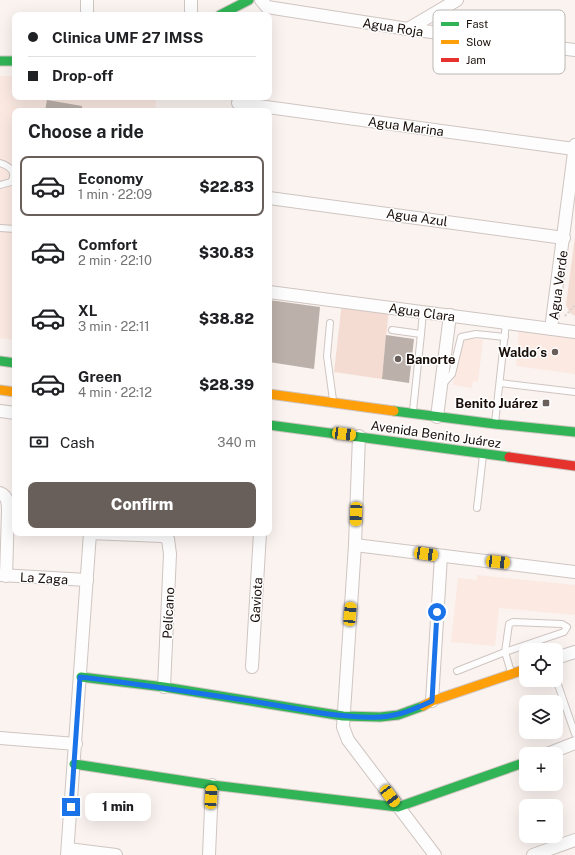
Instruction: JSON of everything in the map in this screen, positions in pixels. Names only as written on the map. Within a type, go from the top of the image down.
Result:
[{"type":"street","points":[[87,0],[87,12]]},
{"type":"street","points":[[191,0],[191,12]]},
{"type":"street","name":"Agua Roja","points":[[261,0],[267,7],[433,33]]},
{"type":"street","points":[[441,10],[457,0]]},
{"type":"street","points":[[229,12],[243,7]]},
{"type":"street","points":[[408,30],[433,15]]},
{"type":"street","name":"Agua Roja","points":[[565,49],[575,50]]},
{"type":"street","points":[[0,61],[12,61]]},
{"type":"street","name":"Agua Marina","points":[[238,104],[269,108]]},
{"type":"street","name":"Agua Marina","points":[[272,108],[575,147]]},
{"type":"street","name":"Agua Verde","points":[[551,329],[575,147]]},
{"type":"street","name":"Agua Azul","points":[[272,198],[564,238]]},
{"type":"street","name":"Agua Clara","points":[[272,292],[575,332]]},
{"type":"street","points":[[436,417],[450,315]]},
{"type":"street","points":[[0,361],[12,363]]},
{"type":"street","points":[[0,390],[12,392]]},
{"type":"street","name":"Avenida Benito Juárez","points":[[272,394],[436,417],[575,432]]},
{"type":"street","points":[[0,411],[12,412]]},
{"type":"street","name":"Avenida Benito Juárez","points":[[272,425],[575,466]]},
{"type":"street","points":[[359,436],[355,545],[343,727],[348,740],[435,855]]},
{"type":"street","points":[[2,494],[8,501],[3,576]]},
{"type":"street","points":[[90,536],[76,744],[67,852],[116,855]]},
{"type":"street","name":"Pelícano","points":[[162,536],[168,539],[170,554],[164,687]]},
{"type":"street","name":"Gaviota","points":[[252,667],[260,536]]},
{"type":"street","points":[[355,545],[575,572]]},
{"type":"street","points":[[432,701],[441,556]]},
{"type":"street","name":"La Zaga","points":[[3,576],[87,580]]},
{"type":"street","points":[[563,656],[575,652]]},
{"type":"street","points":[[80,677],[164,687],[343,716],[380,717],[398,715],[415,710],[432,701],[519,671]]},
{"type":"street","points":[[0,738],[76,744]]},
{"type":"street","points":[[563,748],[575,743]]},
{"type":"street","points":[[74,764],[212,785],[398,808],[519,765]]},
{"type":"street","points":[[209,855],[212,785]]},
{"type":"street","points":[[533,855],[561,850],[575,840]]},
{"type":"lane","points":[[0,163],[9,166],[12,170]]},
{"type":"lane","points":[[0,185],[11,182],[12,177]]},
{"type":"lane","points":[[0,228],[12,229]]},
{"type":"lane","points":[[413,414],[423,312]]},
{"type":"lane","points":[[495,424],[506,323]]},
{"type":"lane","points":[[330,324],[327,356],[334,403]]},
{"type":"lane","points":[[392,330],[421,334]]},
{"type":"lane","points":[[441,386],[452,374],[461,337],[476,334],[505,337]]},
{"type":"lane","points":[[500,384],[575,392]]},
{"type":"lane","points":[[477,508],[483,454]]},
{"type":"lane","points":[[457,671],[506,652],[564,632],[567,627],[562,624],[513,622],[509,624],[507,628],[506,652],[511,674]]},
{"type":"lane","points":[[559,687],[575,734]]},
{"type":"path","points":[[563,318],[575,306]]},
{"type":"shaded area","points":[[0,76],[12,76],[12,100],[156,100],[155,108],[12,108],[12,340],[0,338]]},
{"type":"shaded area","points":[[575,236],[575,316],[570,313],[566,305]]},
{"type":"shaded area","points":[[342,302],[389,308],[382,379],[334,372]]},
{"type":"shaded area","points":[[519,329],[575,337],[575,374],[516,366]]},
{"type":"shaded area","points":[[463,337],[483,340],[478,382],[473,381],[472,388],[453,385],[459,343],[463,343]]},
{"type":"shaded area","points":[[477,575],[575,585],[575,615],[499,608],[495,646],[451,642],[458,578],[477,580]]},
{"type":"building","points":[[47,100],[82,106],[82,108],[46,108]]},
{"type":"building","points":[[272,300],[320,307],[314,369],[272,362]]},
{"type":"building","name":"Banorte","points":[[386,335],[414,339],[409,383],[382,379]]},
{"type":"traffic: fast","points":[[226,12],[249,0]]},
{"type":"traffic: fast","points":[[0,61],[12,61]]},
{"type":"traffic: fast","points":[[0,361],[12,363]]},
{"type":"traffic: fast","points":[[394,411],[495,424],[575,432]]},
{"type":"traffic: fast","points":[[272,425],[509,457]]},
{"type":"traffic: fast","points":[[81,677],[164,687],[343,716],[380,717],[398,715],[423,706]]},
{"type":"traffic: fast","points":[[74,764],[212,785],[398,807],[519,764]]},
{"type":"traffic: slow","points":[[0,390],[12,392]]},
{"type":"traffic: slow","points":[[272,394],[394,411]]},
{"type":"traffic: slow","points":[[423,706],[432,701],[519,671]]},
{"type":"traffic: jam","points":[[509,457],[575,466]]},
{"type":"place","name":"Waldo´s","points":[[555,352]]},
{"type":"place","name":"Banorte","points":[[398,359]]},
{"type":"place","name":"Benito Juárez","points":[[546,403]]},
{"type":"route","points":[[71,807],[80,677],[164,687],[343,716],[380,717],[398,715],[415,710],[432,701],[437,612]]}]
